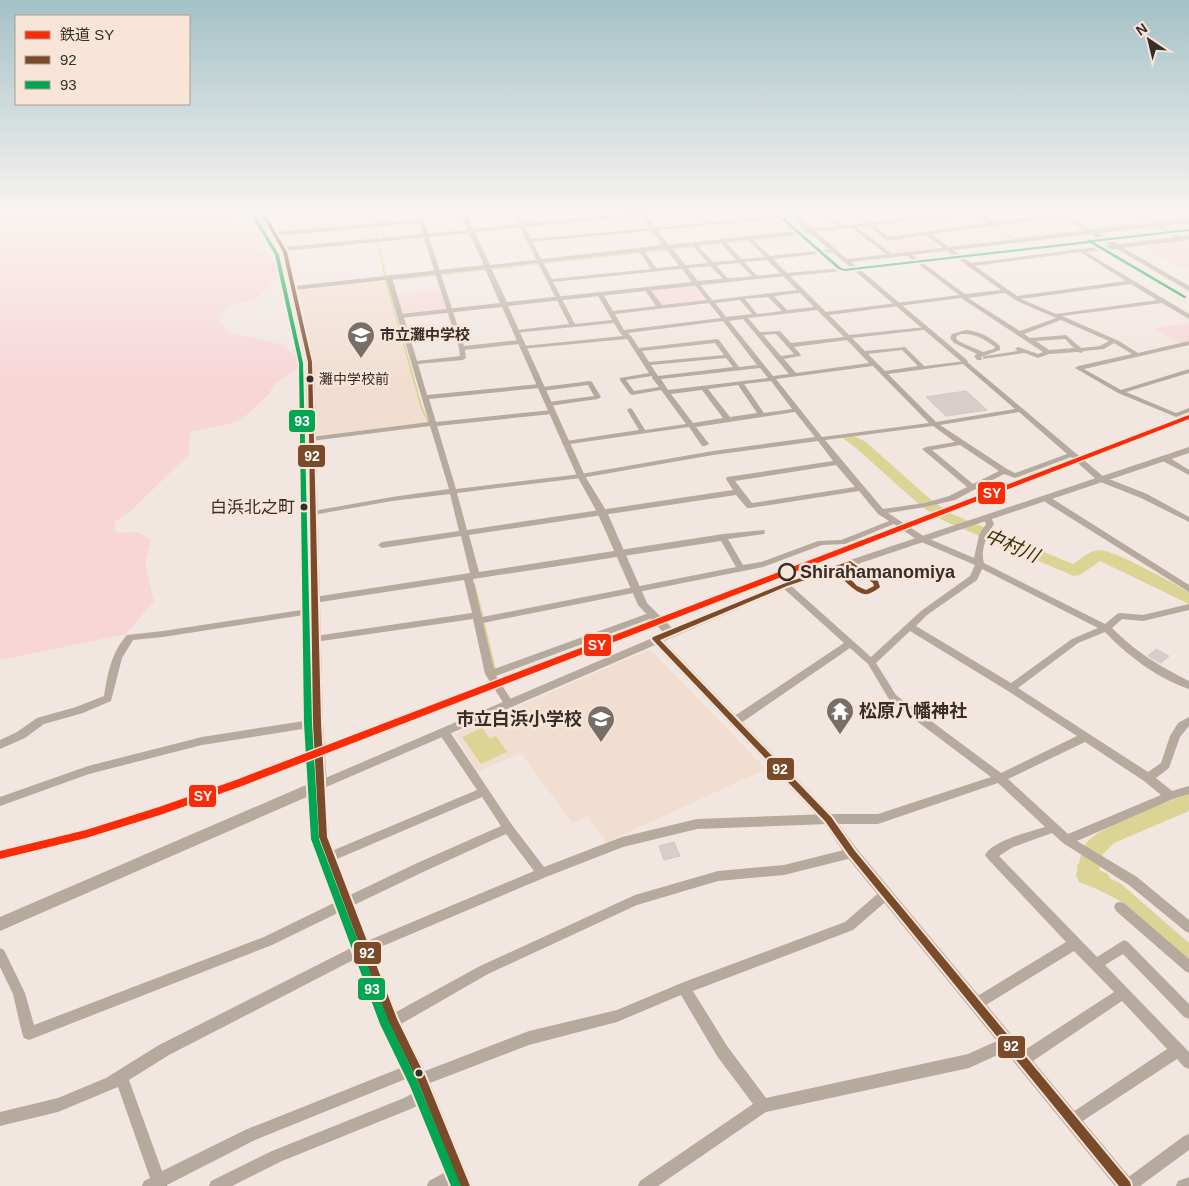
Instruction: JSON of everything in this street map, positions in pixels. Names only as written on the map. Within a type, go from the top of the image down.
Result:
[{"type":"main road","points":[[0,924],[320,785],[314,606],[310,362],[289,267]]},
{"type":"street","points":[[414,363],[463,358],[462,348],[436,267]]},
{"type":"street","points":[[294,288],[438,274],[485,267]]},
{"type":"street","points":[[487,267],[581,476],[602,512],[643,605],[670,633]]},
{"type":"street","points":[[543,267],[573,326]]},
{"type":"street","points":[[550,281],[674,267]]},
{"type":"street","points":[[684,267],[796,410],[881,512],[922,539],[980,564],[1106,628],[1124,646],[1153,667],[1189,685]]},
{"type":"street","points":[[715,267],[726,280]]},
{"type":"street","points":[[746,267],[755,277]]},
{"type":"street","points":[[778,267],[934,424],[1004,471],[1015,476],[1073,454]]},
{"type":"street","points":[[925,267],[964,297],[1048,352]]},
{"type":"street","points":[[972,267],[1016,298],[1113,341],[1136,354]]},
{"type":"street","points":[[1107,267],[1189,317]]},
{"type":"street","points":[[1153,267],[1189,289]]},
{"type":"street","points":[[400,316],[696,283],[853,268],[1101,479],[1144,496],[1189,520]]},
{"type":"street","points":[[388,279],[424,397],[429,424],[453,491],[464,533],[490,674],[509,704]]},
{"type":"street","points":[[1016,298],[1132,282]]},
{"type":"street","points":[[647,289],[660,307]]},
{"type":"street","points":[[611,313],[802,291]]},
{"type":"street","points":[[825,314],[1006,291]]},
{"type":"street","points":[[600,294],[622,332],[629,337],[654,376],[705,444]]},
{"type":"street","points":[[770,295],[786,312]]},
{"type":"street","points":[[741,298],[756,316]]},
{"type":"street","points":[[1019,334],[1058,317],[1163,301]]},
{"type":"street","points":[[622,332],[819,308]]},
{"type":"street","points":[[744,317],[794,375]]},
{"type":"street","points":[[516,332],[616,321]]},
{"type":"street","points":[[791,345],[924,328]]},
{"type":"street","points":[[758,334],[778,332],[798,355],[780,358]]},
{"type":"street","points":[[956,342],[953,338],[958,333],[976,333],[980,356]]},
{"type":"street","points":[[462,348],[629,337]]},
{"type":"street","points":[[1028,340],[1066,337],[1081,351]]},
{"type":"street","points":[[637,350],[713,340],[717,341],[737,369]]},
{"type":"street","points":[[1016,348],[1038,356],[1048,352],[1102,348],[1113,341]]},
{"type":"street","points":[[884,374],[964,362],[993,351],[998,347],[956,342],[943,346]]},
{"type":"street","points":[[1189,343],[1078,368],[1120,392],[1176,415],[1189,410]]},
{"type":"street","points":[[864,354],[903,348],[924,368]]},
{"type":"street","points":[[980,356],[1023,352]]},
{"type":"street","points":[[646,364],[729,356]]},
{"type":"street","points":[[763,366],[622,379],[632,393],[704,388],[874,364]]},
{"type":"street","points":[[1120,392],[1189,372]]},
{"type":"street","points":[[311,439],[550,408],[598,397],[590,383],[424,397]]},
{"type":"street","points":[[740,383],[762,414]]},
{"type":"street","points":[[704,388],[728,420]]},
{"type":"street","points":[[630,410],[643,432]]},
{"type":"street","points":[[566,443],[796,410]]},
{"type":"street","points":[[313,513],[392,499],[581,476],[713,453],[934,424],[1021,410]]},
{"type":"street","points":[[959,442],[926,449],[972,487]]},
{"type":"street","points":[[434,1186],[462,1179],[422,1080],[394,1021],[364,948],[322,837],[320,785],[655,639],[786,585],[1189,450]]},
{"type":"street","points":[[1164,458],[1189,473]]},
{"type":"street","points":[[838,462],[730,479],[750,506],[861,488]]},
{"type":"street","points":[[881,512],[925,505],[952,498],[1004,471]]},
{"type":"street","points":[[382,545],[738,492]]},
{"type":"street","points":[[1045,498],[1189,589]]},
{"type":"street","points":[[871,662],[924,614],[974,578],[980,564],[978,557],[983,535],[990,524],[987,517]]},
{"type":"street","points":[[315,639],[479,618],[763,564],[821,543],[842,542],[896,521]]},
{"type":"street","points":[[0,745],[21,735],[41,721],[79,710],[108,698],[115,662],[120,648],[130,637],[162,634],[472,576],[761,532]]},
{"type":"street","points":[[722,537],[740,567]]},
{"type":"street","points":[[786,585],[871,662],[893,698],[1000,778],[1052,829],[1101,863],[1133,881],[1189,927]]},
{"type":"street","points":[[1011,688],[1075,642],[1106,628],[1120,616],[1143,618],[1189,607]]},
{"type":"street","points":[[490,674],[652,615]]},
{"type":"street","points":[[911,627],[1011,688],[1148,778],[1170,796]]},
{"type":"street","points":[[655,639],[828,819],[852,853],[1072,1121],[1122,1185],[1189,1141]]},
{"type":"street","points":[[734,722],[849,644]]},
{"type":"street","points":[[1148,778],[1166,765],[1175,736],[1189,720]]},
{"type":"street","points":[[0,802],[88,770],[202,741],[317,724]]},
{"type":"street","points":[[444,732],[508,828],[542,873]]},
{"type":"street","points":[[0,1119],[58,1105],[121,1078],[164,1050],[364,948],[542,873],[622,842],[698,824],[878,819],[1000,778],[1085,737]]},
{"type":"street","points":[[1067,840],[1170,796],[1189,790]]},
{"type":"street","points":[[330,858],[483,792]]},
{"type":"street","points":[[0,954],[20,993],[29,1033],[95,1009],[215,960],[268,942],[419,868],[508,828]]},
{"type":"street","points":[[1052,829],[1010,843],[991,855],[1189,1062]]},
{"type":"street","points":[[394,1021],[484,970],[635,900],[718,876],[784,870],[852,853]]},
{"type":"street","points":[[121,1078],[156,1184],[250,1135],[422,1080],[530,1038],[618,1016],[684,988],[849,926],[886,894]]},
{"type":"street","points":[[1120,907],[1189,967]]},
{"type":"street","points":[[976,1004],[1076,943]]},
{"type":"street","points":[[1096,964],[1124,946],[1189,1013]]},
{"type":"street","points":[[684,988],[722,1051],[763,1106]]},
{"type":"street","points":[[1022,1060],[1124,993]]},
{"type":"street","points":[[645,1186],[763,1106],[969,1061],[1008,1043]]},
{"type":"street","points":[[1072,1121],[1178,1050]]},
{"type":"street","points":[[216,1186],[277,1156],[408,1103],[422,1080]]},
{"type":"street","points":[[1183,1186],[1189,1184]]},
{"type":"shaded area","points":[[0,267],[282,267],[282,274],[255,300],[227,306],[217,318],[230,334],[285,346],[289,352],[302,356],[301,367],[275,383],[269,394],[242,419],[190,432],[189,454],[132,510],[115,522],[116,533],[139,532],[151,540],[145,562],[154,601],[126,634],[0,660]]},
{"type":"shaded area","name":"市立灘中学校","points":[[385,281],[426,421],[424,423],[318,437],[316,435],[313,359],[299,290]]},
{"type":"shaded area","points":[[693,285],[706,300],[661,305],[650,290]]},
{"type":"shaded area","points":[[439,289],[446,308],[444,310],[401,313],[397,294]]},
{"type":"shaded area","points":[[1189,323],[1189,341],[1179,343],[1154,328]]},
{"type":"shaded area","name":"市立白浜小学校","points":[[650,649],[766,769],[607,842],[588,816],[572,823],[521,753],[477,772],[455,734]]},
{"type":"shaded area","points":[[482,728],[490,739],[496,736],[507,752],[481,764],[462,737]]},
{"type":"shaded area","points":[[1077,864],[1120,883],[1189,943],[1189,961],[1124,903],[1089,885],[1079,876]]},
{"type":"building","points":[[966,391],[987,410],[946,416],[926,397]]},
{"type":"building","points":[[1156,649],[1169,656],[1161,663],[1148,656]]},
{"type":"building","points":[[674,842],[680,856],[664,860],[659,846]]},
{"type":"waterway","points":[[383,267],[422,409],[430,425]]},
{"type":"waterway","points":[[390,280],[504,267]]},
{"type":"waterway","name":"中村川","points":[[850,438],[861,445],[926,503],[947,517],[1074,571],[1100,555],[1128,567],[1189,599]]},
{"type":"waterway","points":[[474,584],[482,616]]},
{"type":"waterway","points":[[483,621],[495,670]]},
{"type":"waterway","name":"中村川","points":[[1100,881],[1087,875],[1094,849],[1107,837],[1189,802]]},
{"type":"rail line","name":"SY","points":[[0,855],[86,834],[160,811],[239,783],[1189,417]]},
{"type":"transit line","name":"93","points":[[280,267],[301,363],[308,723],[315,839],[385,1024],[414,1083],[456,1186]]},
{"type":"transit line","name":"92","points":[[288,267],[310,362],[317,723],[323,837],[393,1021],[422,1079],[465,1186]]},
{"type":"transit line","name":"93","points":[[838,267],[844,270],[867,267]]},
{"type":"transit line","name":"93","points":[[1135,267],[1185,297]]},
{"type":"transit line","name":"92","points":[[836,568],[855,587],[866,592],[877,587],[876,582],[850,563]]},
{"type":"transit line","name":"92","points":[[655,639],[785,585],[850,563]]},
{"type":"transit line","name":"92","points":[[655,639],[828,819],[852,853],[1126,1186]]},
{"type":"place","name":"市立灘中学校","points":[[361,359]]},
{"type":"place","name":"灘中学校前","points":[[310,379]]},
{"type":"place","name":"白浜北之町","points":[[304,507]]},
{"type":"place","name":"Shirahamanomiya","points":[[787,572]]},
{"type":"place","name":"松原八幡神社","points":[[840,735]]},
{"type":"place","name":"市立白浜小学校","points":[[601,743]]}]
